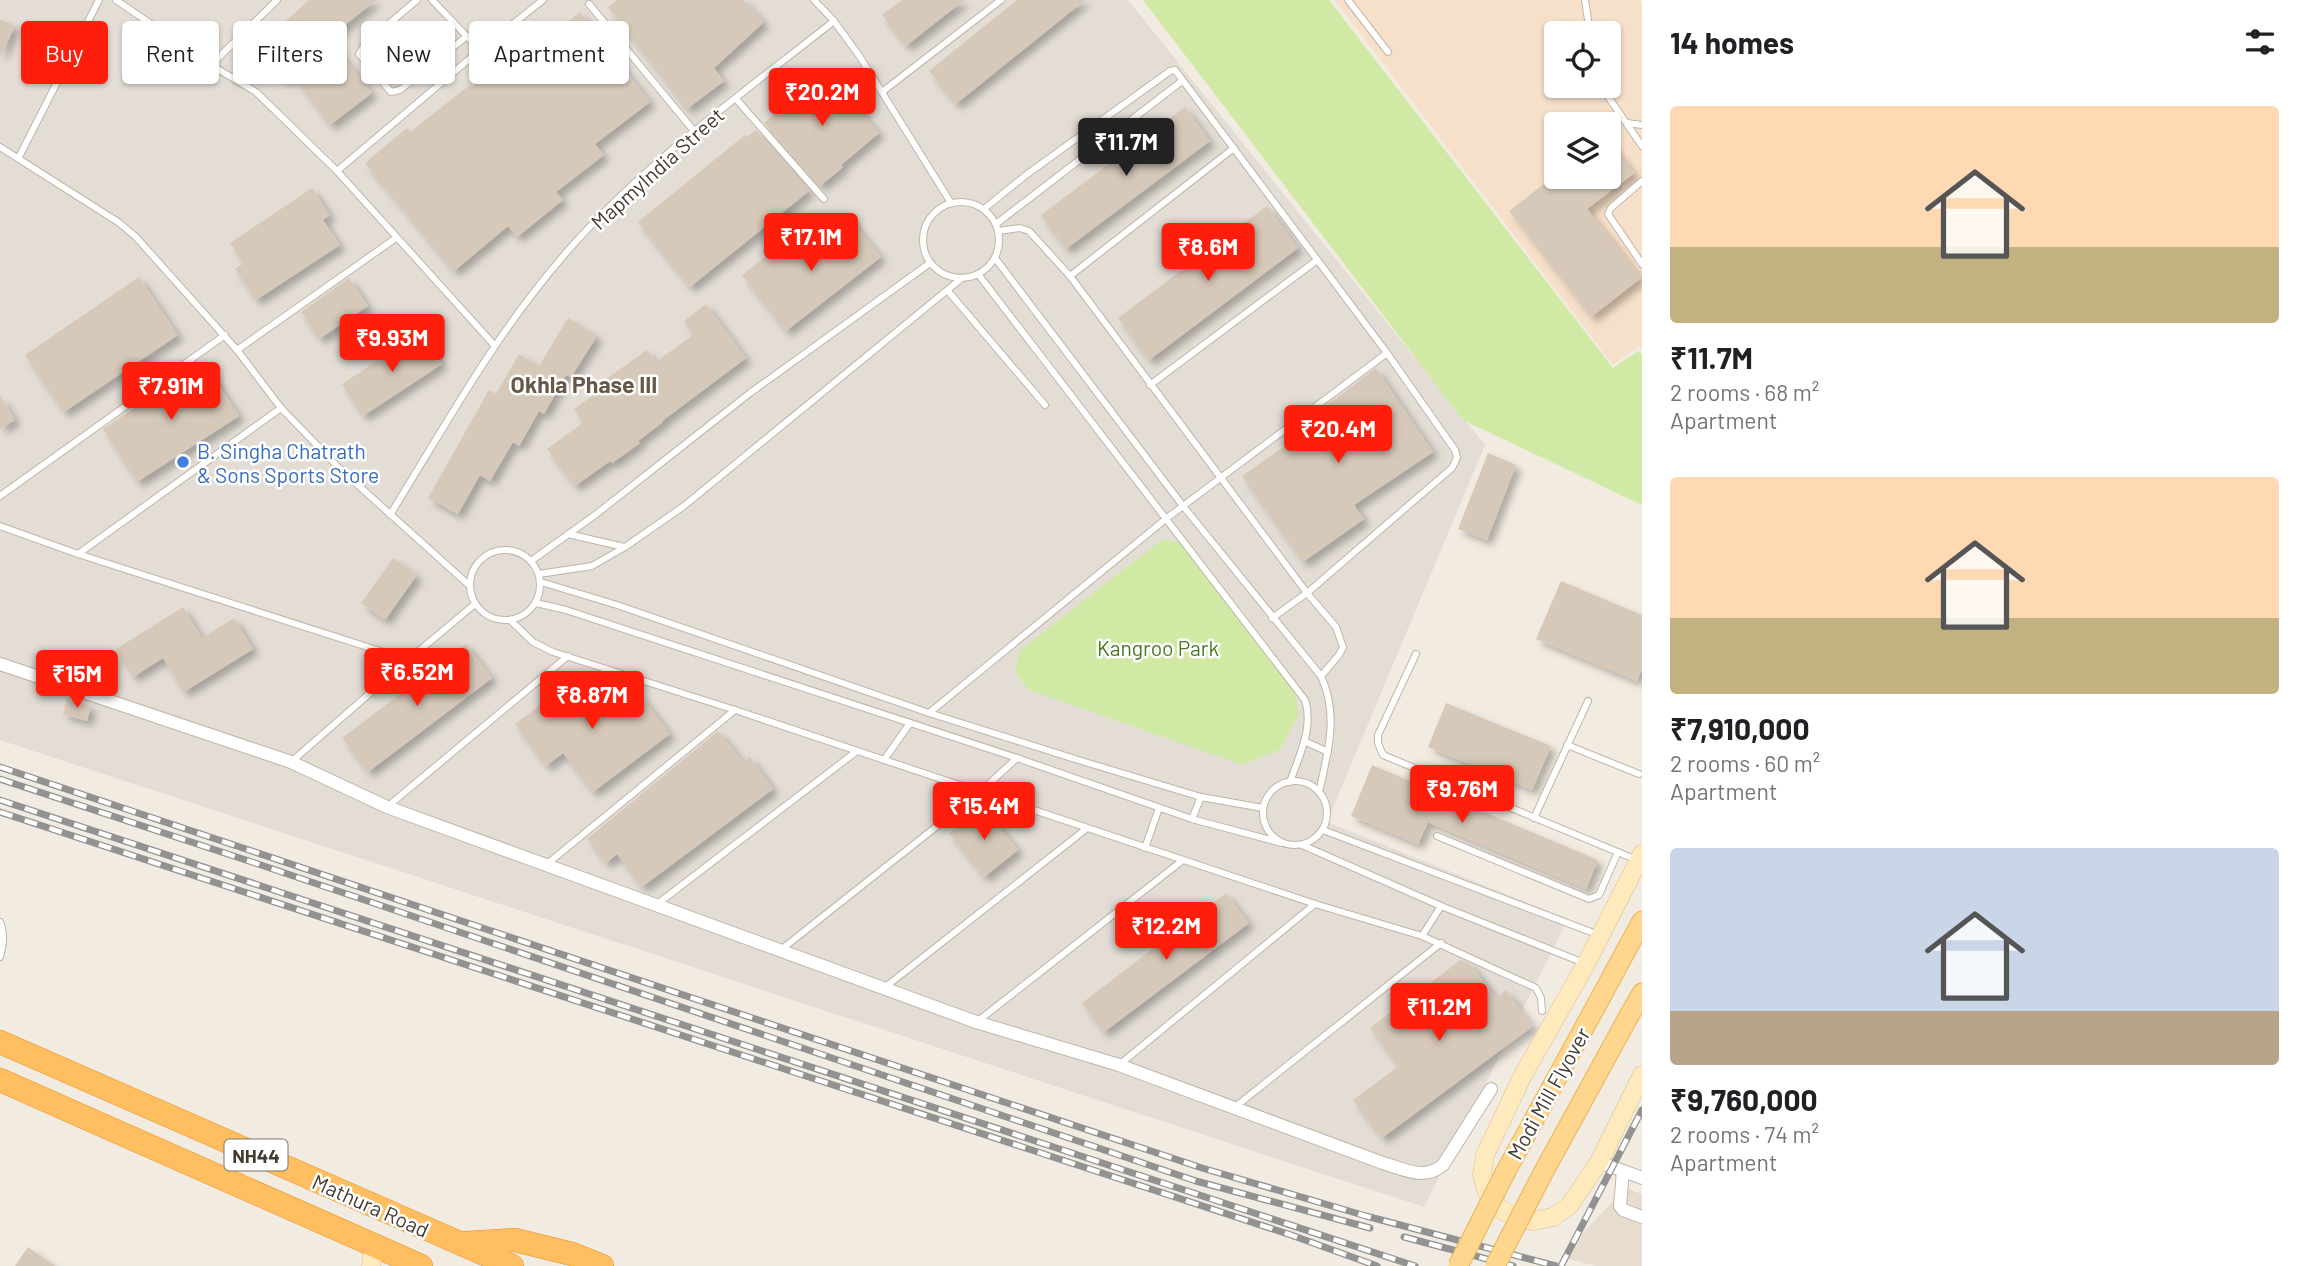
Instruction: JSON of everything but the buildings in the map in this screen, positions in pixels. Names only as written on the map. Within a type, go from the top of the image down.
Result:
[{"type":"highway","name":"Mathura Road","points":[[0,1042],[512,1266]]},
{"type":"highway","name":"Mathura Road","points":[[0,1080],[373,1256],[421,1266]]},
{"type":"highway","points":[[459,1244],[515,1240],[572,1254],[602,1266]]},
{"type":"main road","points":[[1640,857],[1586,964],[1523,1075],[1485,1155],[1482,1174],[1487,1193],[1499,1208],[1515,1219],[1534,1221],[1553,1217],[1569,1206],[1599,1162],[1642,1075]]},
{"type":"main road","name":"Modi Mill Flyover","points":[[1458,1266],[1506,1171],[1642,921]]},
{"type":"main road","name":"Modi Mill Flyover","points":[[1495,1266],[1642,993]]},
{"type":"street","points":[[0,664],[291,762],[387,807],[976,1023],[1119,1065],[1383,1163],[1426,1175],[1436,1172],[1492,1089]]},
{"type":"street","points":[[1599,1162],[1642,1178]]},
{"type":"street","points":[[1623,1171],[1620,1206],[1623,1210],[1642,1217]]},
{"type":"lane","points":[[19,157],[99,0]]},
{"type":"lane","points":[[116,0],[147,21]]},
{"type":"lane","points":[[219,57],[277,0]]},
{"type":"lane","points":[[417,0],[365,44],[359,54],[391,92],[400,90],[467,36],[432,0]]},
{"type":"lane","points":[[517,21],[543,0]]},
{"type":"lane","points":[[814,0],[834,21],[882,92],[951,203]]},
{"type":"lane","points":[[987,0],[992,7]]},
{"type":"lane","points":[[882,92],[1001,0]]},
{"type":"lane","points":[[1348,0],[1388,52]]},
{"type":"lane","points":[[1585,0],[1588,21]]},
{"type":"lane","points":[[589,4],[694,131]]},
{"type":"lane","name":"MapmyIndia Street","points":[[390,515],[495,346],[566,253],[624,192],[694,131],[834,21]]},
{"type":"lane","points":[[337,171],[469,59]]},
{"type":"lane","points":[[219,70],[256,92],[337,171],[495,346]]},
{"type":"lane","points":[[984,209],[1026,175],[1175,70],[1387,353],[1455,450],[1457,458],[1452,468],[1307,593],[1272,618]]},
{"type":"lane","points":[[997,227],[1182,81]]},
{"type":"lane","points":[[1609,98],[1642,146]]},
{"type":"lane","points":[[736,99],[824,199]]},
{"type":"lane","points":[[1626,123],[1642,125]]},
{"type":"lane","points":[[0,147],[118,222],[161,264],[225,335],[281,408],[339,468],[470,586]]},
{"type":"lane","points":[[1070,276],[1234,148]]},
{"type":"lane","points":[[1642,181],[1611,208],[1608,214],[1642,264]]},
{"type":"lane","points":[[970,202],[984,209],[997,227],[999,247],[995,258],[978,274],[962,278],[944,274],[930,262],[924,252],[922,241],[929,218],[937,210],[951,203],[970,202]]},
{"type":"lane","points":[[997,227],[1029,231],[1070,276],[1336,628],[1343,646],[1321,676]]},
{"type":"lane","points":[[237,350],[396,238]]},
{"type":"lane","points":[[995,258],[1183,506],[1321,676],[1332,707],[1332,724],[1319,792]]},
{"type":"lane","points":[[1150,385],[1316,261]]},
{"type":"lane","points":[[531,561],[750,393],[930,262]]},
{"type":"lane","points":[[978,274],[1305,700],[1309,718],[1290,782]]},
{"type":"lane","points":[[539,574],[592,566],[625,547],[695,497],[962,278]]},
{"type":"lane","points":[[948,291],[1045,405]]},
{"type":"lane","points":[[0,496],[225,335]]},
{"type":"lane","points":[[929,713],[1167,518],[1387,353]]},
{"type":"lane","points":[[78,554],[281,408]]},
{"type":"lane","points":[[0,526],[78,554],[408,660]]},
{"type":"lane","points":[[568,534],[625,547]]},
{"type":"lane","points":[[517,551],[531,561],[539,574],[541,590],[536,603],[526,614],[510,620],[489,617],[475,604],[470,586],[475,567],[489,554],[517,551]]},
{"type":"lane","points":[[541,582],[929,713],[1201,797],[1263,808]]},
{"type":"lane","points":[[536,603],[566,610],[1017,758],[1192,819],[1282,843],[1302,845],[1441,906],[1586,964]]},
{"type":"lane","points":[[291,762],[475,604]]},
{"type":"lane","points":[[510,620],[542,648],[735,710],[1086,829],[1441,943],[1536,988],[1541,998],[1542,1011]]},
{"type":"lane","points":[[1416,654],[1378,736],[1380,750],[1389,759],[1618,852],[1640,857]]},
{"type":"lane","points":[[387,807],[568,656]]},
{"type":"lane","points":[[1534,818],[1588,701]]},
{"type":"lane","points":[[545,865],[735,710]]},
{"type":"lane","points":[[884,760],[910,723]]},
{"type":"lane","points":[[1304,741],[1328,752]]},
{"type":"lane","points":[[1567,745],[1639,774]]},
{"type":"lane","points":[[656,905],[857,751]]},
{"type":"lane","points":[[780,951],[980,792],[1017,758]]},
{"type":"lane","points":[[1282,843],[1267,829],[1263,808],[1274,789],[1290,782],[1303,782],[1319,792],[1327,811],[1323,830],[1302,845]]},
{"type":"lane","points":[[1192,819],[1201,797]]},
{"type":"lane","points":[[1145,848],[1159,808]]},
{"type":"lane","points":[[883,988],[1086,829]]},
{"type":"lane","points":[[1323,830],[1601,935]]},
{"type":"lane","points":[[1437,836],[1589,899],[1599,895],[1618,852]]},
{"type":"lane","points":[[976,1023],[1183,860]]},
{"type":"lane","points":[[1119,1065],[1315,904]]},
{"type":"lane","points":[[1422,936],[1441,906]]},
{"type":"lane","points":[[0,922],[4,944],[0,957]]},
{"type":"lane","points":[[1235,1107],[1441,943]]},
{"type":"shaded area","points":[[0,0],[1128,0],[1485,445],[1327,822],[1568,919],[1424,1207],[0,740]]},
{"type":"shaded area","points":[[1335,0],[1640,0],[1642,348],[1640,346],[1613,365]]},
{"type":"shaded area","points":[[1625,1188],[1642,1194],[1642,1266],[1596,1266],[1561,1257]]},
{"type":"green space","points":[[1143,0],[1329,0],[1613,368],[1638,351],[1642,354],[1642,505],[1463,420]]},
{"type":"green space","name":"Kangroo Park","points":[[1163,539],[1184,544],[1294,692],[1299,715],[1280,749],[1243,765],[1029,690],[1015,672],[1019,651]]},
{"type":"railway","points":[[0,767],[1202,1168],[1366,1216],[1556,1266]]},
{"type":"railway","points":[[0,779],[1196,1181],[1370,1228]]},
{"type":"railway","points":[[0,800],[1415,1266]]},
{"type":"railway","points":[[0,812],[1291,1235],[1377,1266]]},
{"type":"railway","points":[[1561,1266],[1642,1110]]},
{"type":"railway","points":[[1404,1237],[1513,1266]]},
{"type":"place","name":"B. Singha Chatrath & Sons Sports Store","points":[[183,462]]},
{"type":"district","name":"Okhla Phase III","points":[[584,384]]}]
